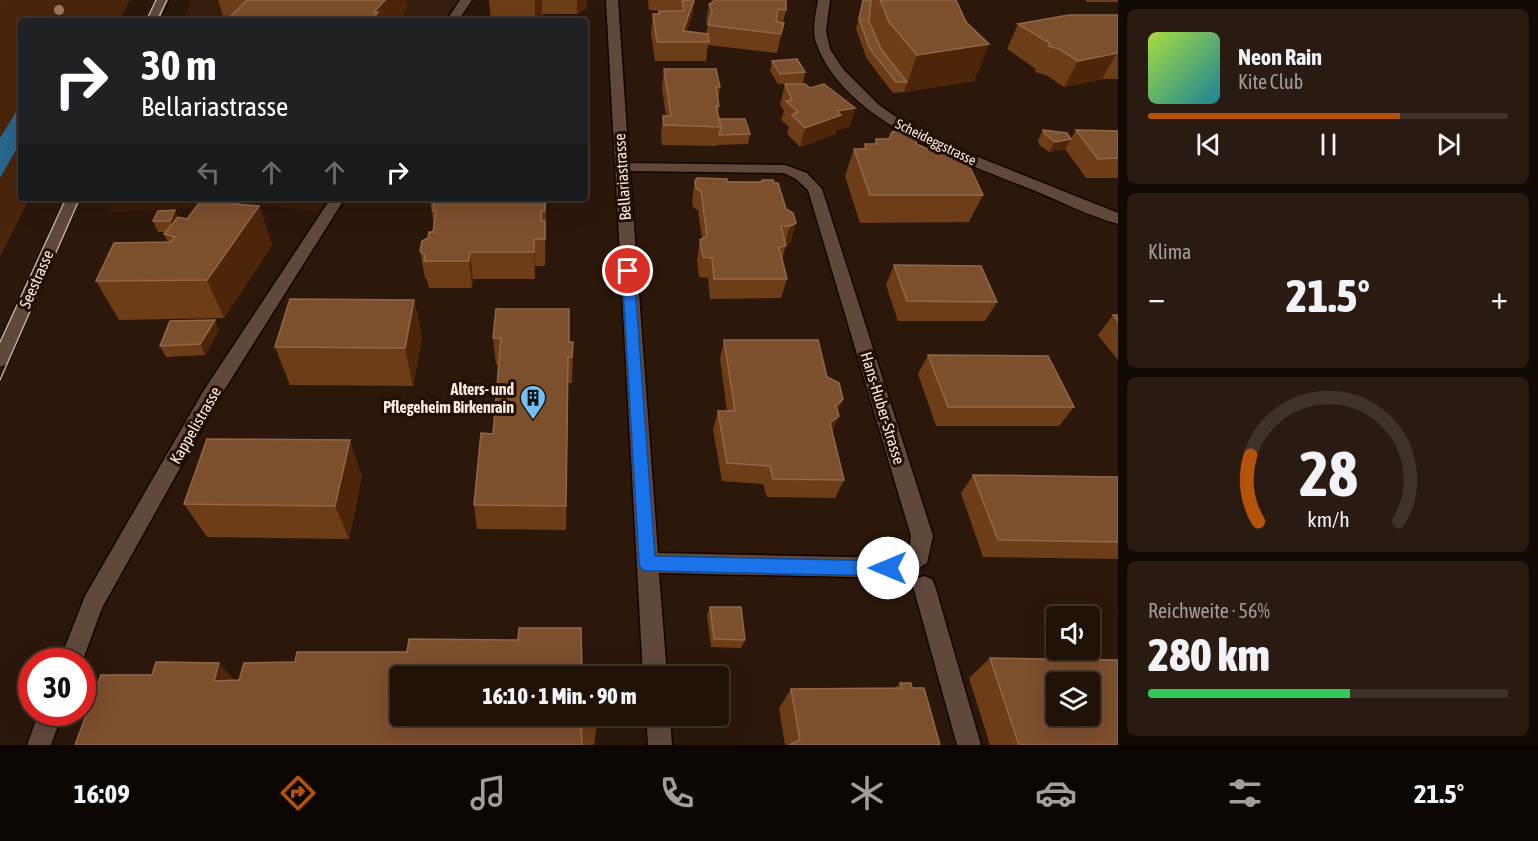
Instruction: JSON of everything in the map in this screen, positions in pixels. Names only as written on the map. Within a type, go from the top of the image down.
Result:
[{"type":"street","points":[[154,18],[162,0]]},
{"type":"street","points":[[454,18],[466,0]]},
{"type":"street","name":"Bellariastrasse","points":[[612,0],[654,666]]},
{"type":"street","name":"Scheideggstrasse","points":[[824,0],[820,29],[821,42],[826,53],[846,81],[889,119],[920,138],[965,158],[1118,219]]},
{"type":"street","name":"Hans-Huber-Strasse","points":[[621,167],[785,169],[808,180],[814,189],[922,536],[919,556],[903,568],[647,563]]},
{"type":"street","name":"Seestrasse","points":[[0,360],[72,201]]},
{"type":"street","name":"Kappelistrasse","points":[[76,648],[93,603],[211,395],[336,201]]},
{"type":"street","points":[[924,586],[969,745]]},
{"type":"street","points":[[39,745],[46,726]]},
{"type":"street","points":[[659,726],[660,745]]},
{"type":"shaded area","points":[[0,0],[130,0],[121,18],[18,18],[18,201],[28,201],[0,257]]},
{"type":"shaded area","points":[[191,0],[458,0],[446,18],[184,18]]},
{"type":"shaded area","points":[[112,201],[325,201],[318,213],[259,203],[107,213]]},
{"type":"water","points":[[18,109],[18,146],[0,178],[0,138]]},
{"type":"building","points":[[247,0],[385,0],[374,12],[378,12],[373,18],[229,18]]},
{"type":"building","points":[[682,0],[694,0],[683,31],[708,34],[709,42],[657,42],[653,14],[659,14],[659,11],[684,11]]},
{"type":"building","points":[[714,0],[786,0],[786,10],[778,9],[776,22],[784,23],[781,34],[708,25],[712,11],[709,4]]},
{"type":"building","points":[[863,0],[871,0],[869,21],[881,49],[907,82],[896,82],[870,49],[859,19]]},
{"type":"building","points":[[880,0],[956,0],[966,22],[989,44],[917,55],[889,22]]},
{"type":"building","points":[[1069,15],[1118,15],[1118,53],[1078,61],[1059,49],[1048,46],[1051,44],[1018,24]]},
{"type":"building","points":[[797,59],[805,72],[780,74],[772,61]]},
{"type":"building","points":[[664,69],[716,69],[720,87],[716,87],[719,106],[716,106],[721,127],[664,125],[663,116],[671,116]]},
{"type":"building","points":[[785,84],[805,84],[810,88],[824,84],[855,108],[837,111],[841,115],[805,128],[792,115],[798,112],[786,101],[792,100]]},
{"type":"building","points":[[719,119],[745,119],[750,134],[719,135],[721,127]]},
{"type":"building","points":[[1043,130],[1067,133],[1071,139],[1055,142]]},
{"type":"building","points":[[1076,130],[1118,131],[1118,158],[1098,159]]},
{"type":"building","points":[[892,132],[913,134],[917,139],[916,144],[930,150],[932,146],[939,146],[960,157],[965,157],[983,195],[870,195],[854,149],[866,149],[865,144],[877,144],[876,139],[889,139]]},
{"type":"building","points":[[697,178],[727,179],[727,182],[773,180],[774,183],[778,183],[786,209],[793,213],[796,223],[781,226],[786,246],[779,247],[787,279],[714,279],[712,258],[703,257],[700,240],[707,236],[701,191],[696,188]]},
{"type":"building","points":[[201,201],[236,201],[234,204],[259,206],[207,280],[96,281],[114,243],[170,242],[175,237],[164,234],[178,217],[187,219]]},
{"type":"building","points":[[430,201],[545,201],[545,211],[541,211],[541,221],[545,221],[545,239],[534,239],[534,252],[470,252],[469,261],[424,261],[425,255],[420,251],[422,241],[428,238],[429,232],[433,232],[436,211],[433,211],[434,204]]},
{"type":"building","points":[[175,210],[170,221],[153,221],[158,211]]},
{"type":"building","points":[[894,265],[981,266],[997,302],[907,301]]},
{"type":"building","points":[[290,299],[414,300],[405,348],[275,347]]},
{"type":"building","name":"Alters- und Pflegeheim Birkenrain","points":[[496,309],[569,309],[569,342],[573,342],[572,357],[568,357],[566,506],[474,505],[481,433],[493,434],[501,338],[493,338]]},
{"type":"building","points":[[215,320],[200,344],[160,346],[170,321]]},
{"type":"building","points":[[724,340],[818,340],[827,377],[839,383],[843,399],[836,406],[839,416],[830,423],[844,480],[773,479],[770,466],[727,463],[718,411],[735,411]]},
{"type":"building","points":[[928,355],[1048,356],[1074,407],[948,407]]},
{"type":"building","points":[[207,439],[350,440],[335,506],[184,504]]},
{"type":"building","points":[[973,475],[1118,477],[1118,542],[998,540]]},
{"type":"building","points":[[710,607],[741,607],[745,640],[714,639]]},
{"type":"building","points":[[519,628],[581,628],[582,666],[390,666],[390,726],[581,726],[582,745],[75,745],[82,726],[96,726],[96,688],[101,675],[152,675],[156,662],[219,663],[214,681],[239,680],[244,663],[295,662],[297,652],[407,652],[409,639],[518,640]]},
{"type":"building","points":[[990,658],[1118,660],[1118,745],[1019,745]]},
{"type":"building","points":[[900,683],[911,683],[912,688],[924,688],[940,745],[789,745],[800,740],[791,689],[902,688]]},
{"type":"tram line","points":[[147,18],[156,0]]},
{"type":"tram line","points":[[158,18],[167,0]]},
{"type":"tram line","points":[[0,342],[65,201]]},
{"type":"tram line","points":[[0,380],[79,201]]},
{"type":"place","name":"Alters- und Pflegeheim Birkenrain","points":[[533,421]]},
{"type":"route","points":[[628,271],[647,563],[888,568]]}]
